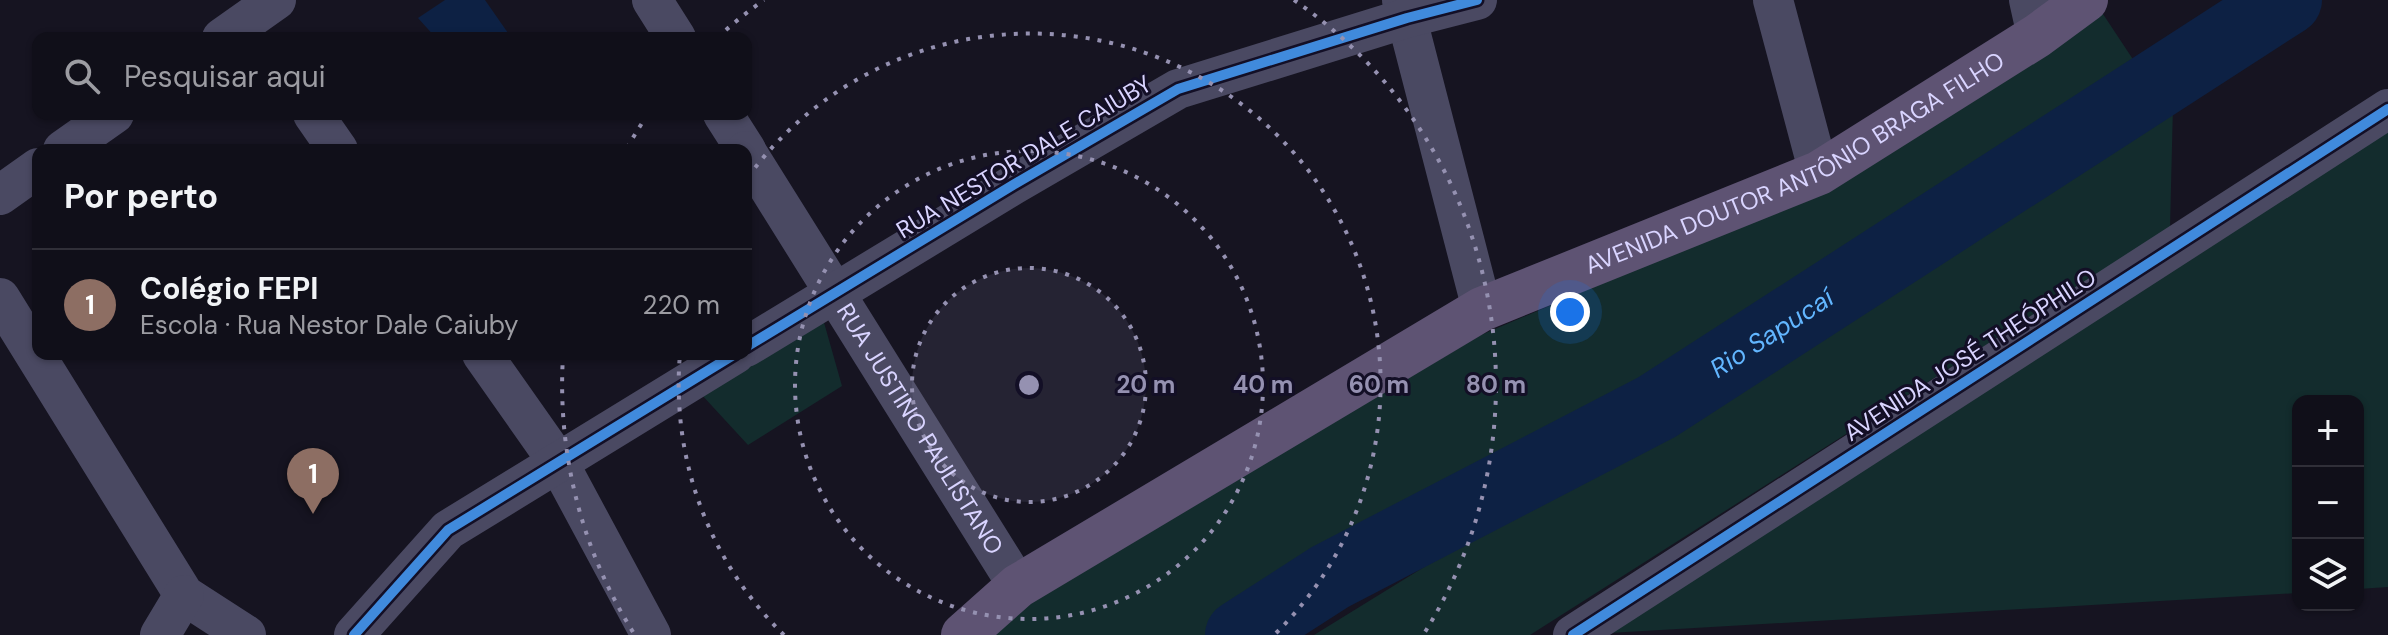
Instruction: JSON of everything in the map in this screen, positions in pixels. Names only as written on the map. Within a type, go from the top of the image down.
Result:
[{"type":"main road","name":"AVENIDA DOUTOR ANTÔNIO BRAGA FILHO","points":[[963,635],[1018,586],[1482,309],[1819,173],[2033,18],[2086,0]]},
{"type":"street","points":[[652,0],[672,32]]},
{"type":"street","name":"RUA NESTOR DALE CAIUBY","points":[[752,343],[1178,89],[1404,9],[1477,0]]},
{"type":"street","points":[[1773,0],[1819,173]]},
{"type":"street","points":[[1404,9],[1482,309]]},
{"type":"street","name":"AVENIDA JOSÉ THEÓPHILO","points":[[1573,635],[2388,109]]},
{"type":"street","points":[[72,144],[106,120]]},
{"type":"street","points":[[317,120],[334,144]]},
{"type":"street","name":"RUA JUSTINO PAULISTANO","points":[[727,120],[742,144]]},
{"type":"street","name":"RUA JUSTINO PAULISTANO","points":[[752,160],[1018,586]]},
{"type":"street","points":[[0,195],[32,172]]},
{"type":"street","points":[[0,298],[32,350]]},
{"type":"street","points":[[38,360],[184,595],[246,635]]},
{"type":"street","points":[[486,360],[558,462],[651,635]]},
{"type":"street","points":[[354,635],[448,530],[725,360]]},
{"type":"street","points":[[160,635],[184,595]]},
{"type":"green space","points":[[2101,11],[2144,76],[1659,390],[1332,564],[1219,635],[989,635],[1020,607],[1481,335],[1821,190]]},
{"type":"green space","points":[[2173,105],[2170,228],[1530,635],[1314,635]]},
{"type":"green space","points":[[2388,129],[2388,587],[2364,589],[2364,395],[2292,395],[2292,593],[1609,633]]},
{"type":"green space","points":[[823,319],[842,386],[748,445],[701,394]]},
{"type":"water","points":[[445,0],[485,0],[507,32],[431,32],[418,18]]},
{"type":"waterway","name":"Rio Sapucaí","points":[[1240,635],[1330,577],[1657,407],[2287,0]]},
{"type":"cycle path","points":[[752,343],[1178,89],[1407,18],[1477,0]]},
{"type":"cycle path","points":[[1573,635],[2388,109]]},
{"type":"cycle path","points":[[354,635],[448,530],[725,360]]},
{"type":"place","name":"Colégio FEPI","points":[[313,514]]}]
